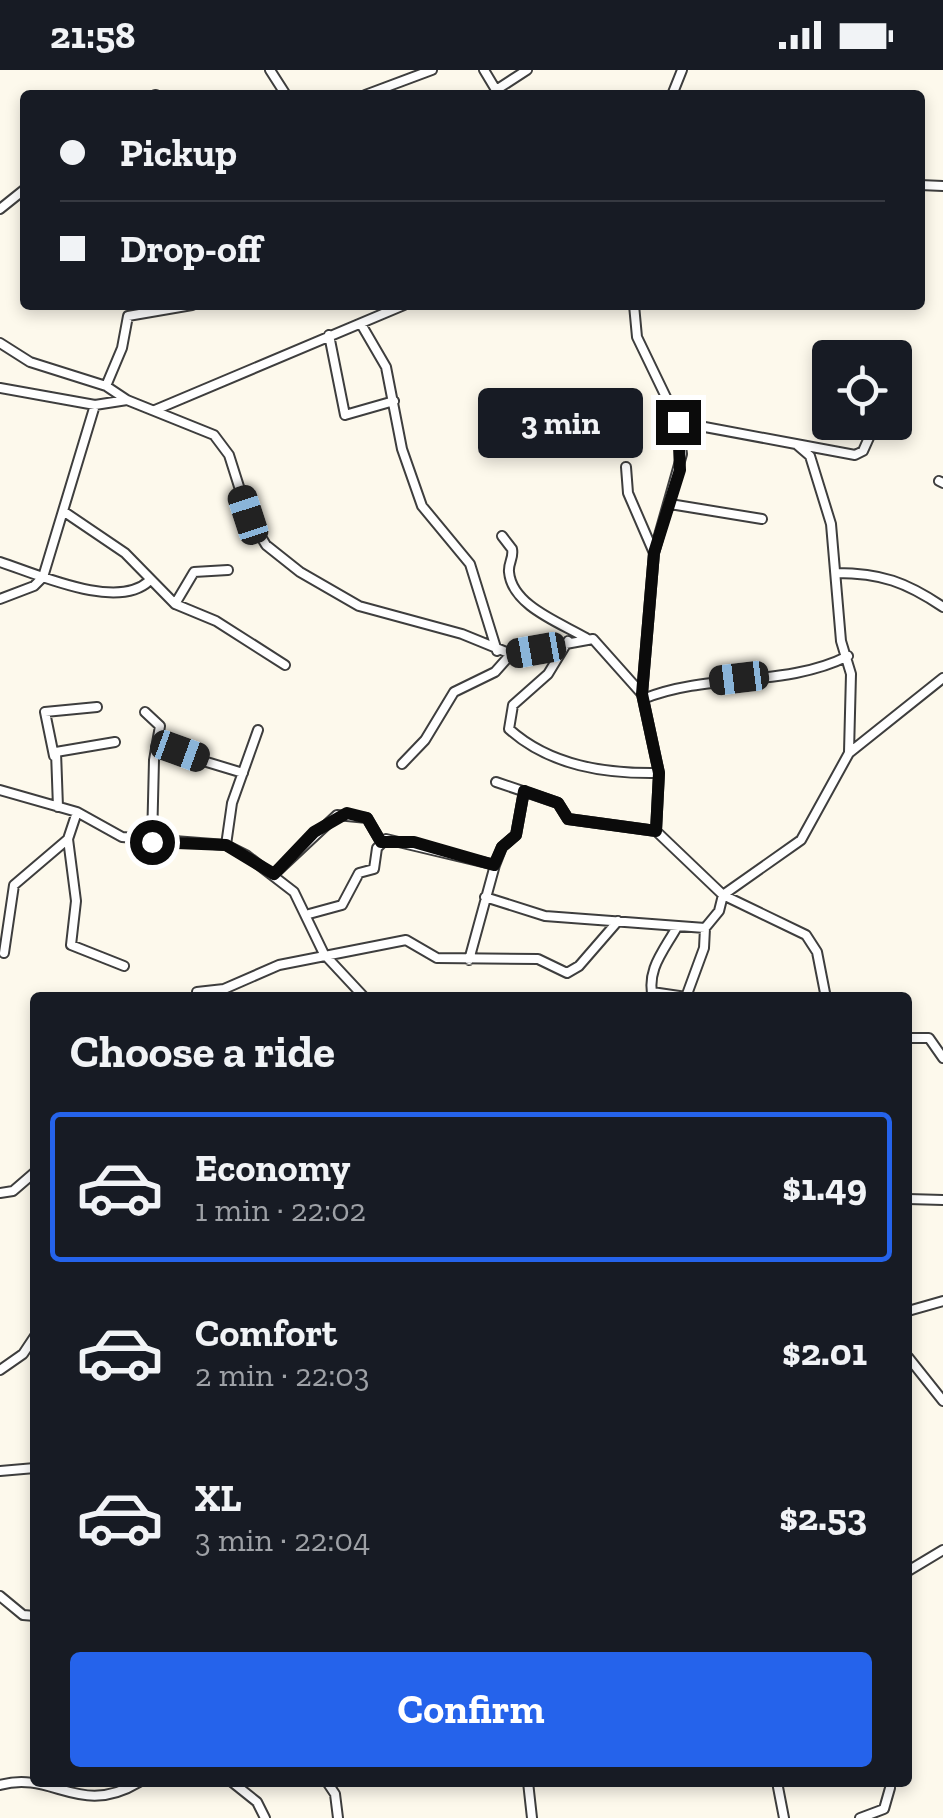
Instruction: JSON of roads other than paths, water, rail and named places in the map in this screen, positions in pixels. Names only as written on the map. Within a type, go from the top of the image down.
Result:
[{"type":"street","points":[[376,90],[417,72],[432,70]]},
{"type":"street","points":[[501,90],[527,70]]},
{"type":"street","points":[[0,209],[20,193]]},
{"type":"street","points":[[106,386],[122,348],[128,316],[163,310]]},
{"type":"street","points":[[155,410],[393,310]]},
{"type":"street","points":[[634,310],[637,338],[678,422],[682,454],[654,553],[643,696],[659,773],[656,831]]},
{"type":"street","points":[[361,324],[386,367],[402,448],[422,506],[470,564],[497,651]]},
{"type":"street","points":[[329,335],[344,415],[394,400]]},
{"type":"street","points":[[0,342],[48,370],[106,386],[127,400],[197,425],[224,444],[254,530],[282,560],[359,606],[462,634],[511,654],[586,638]]},
{"type":"street","points":[[0,388],[96,405],[127,400]]},
{"type":"street","points":[[0,599],[34,586],[44,577],[96,405]]},
{"type":"street","points":[[678,422],[855,456],[863,451],[868,440]]},
{"type":"street","points":[[796,444],[810,456],[825,499],[841,642],[848,656],[849,753]]},
{"type":"street","points":[[626,468],[628,493],[654,553]]},
{"type":"street","points":[[670,504],[762,520]]},
{"type":"street","points":[[63,511],[115,545],[176,604],[216,621],[285,666]]},
{"type":"street","points":[[502,536],[512,548],[509,572],[517,591],[530,606],[601,645],[643,696]]},
{"type":"street","points":[[0,562],[44,577],[125,594],[140,590],[149,580]]},
{"type":"street","points":[[176,604],[194,572],[228,570]]},
{"type":"street","points":[[836,573],[875,573],[903,580],[943,607]]},
{"type":"street","points":[[568,641],[548,674],[514,705],[509,729],[526,745],[569,762],[615,774],[659,773]]},
{"type":"street","points":[[402,764],[425,740],[454,692],[496,672],[511,654]]},
{"type":"street","points":[[643,696],[691,684],[810,670],[848,656]]},
{"type":"street","points":[[688,992],[704,948],[705,928],[719,910],[723,896],[800,840],[849,753],[941,680]]},
{"type":"street","points":[[58,807],[45,712],[98,707]]},
{"type":"street","points":[[145,712],[160,726],[152,842]]},
{"type":"street","points":[[226,845],[258,730]]},
{"type":"street","points":[[54,756],[60,750],[115,742]]},
{"type":"street","points":[[157,747],[243,774]]},
{"type":"street","points":[[496,782],[558,803],[568,819],[656,831],[723,896],[806,935],[824,974],[826,992]]},
{"type":"street","points":[[0,790],[77,812],[113,834],[152,842],[226,845],[274,874],[294,892],[309,914],[324,954],[359,992]]},
{"type":"street","points":[[469,960],[494,865],[502,847],[516,835],[524,791]]},
{"type":"street","points":[[77,812],[68,839],[76,900],[70,945],[124,966]]},
{"type":"street","points":[[274,874],[337,814],[367,818],[381,842],[374,870],[359,873],[342,905],[309,914]]},
{"type":"street","points":[[4,953],[14,884],[68,839]]},
{"type":"street","points":[[381,842],[414,842],[494,865]]},
{"type":"street","points":[[485,897],[544,916],[705,928]]},
{"type":"street","points":[[197,992],[224,989],[279,965],[406,940],[437,958],[538,960],[567,973],[618,921]]},
{"type":"street","points":[[651,992],[648,984],[652,968],[677,927]]},
{"type":"street","points":[[912,1038],[943,1036]]},
{"type":"street","points":[[929,1038],[943,1058]]},
{"type":"street","points":[[0,1193],[13,1190],[30,1176]]},
{"type":"street","points":[[912,1199],[943,1200]]},
{"type":"street","points":[[912,1311],[943,1302]]},
{"type":"street","points":[[0,1370],[23,1354],[30,1344]]},
{"type":"street","points":[[912,1362],[942,1398]]},
{"type":"street","points":[[0,1471],[30,1468]]},
{"type":"street","points":[[912,1569],[943,1550]]},
{"type":"street","points":[[0,1596],[30,1616]]},
{"type":"street","points":[[0,1785],[10,1782],[30,1787]]},
{"type":"street","points":[[30,1787],[71,1797],[112,1800],[132,1787]]},
{"type":"street","points":[[238,1787],[256,1802],[266,1818]]},
{"type":"street","points":[[330,1787],[338,1818]]},
{"type":"street","points":[[529,1787],[532,1818]]},
{"type":"street","points":[[778,1787],[784,1818]]},
{"type":"street","points":[[860,1818],[884,1809],[890,1788]]}]
